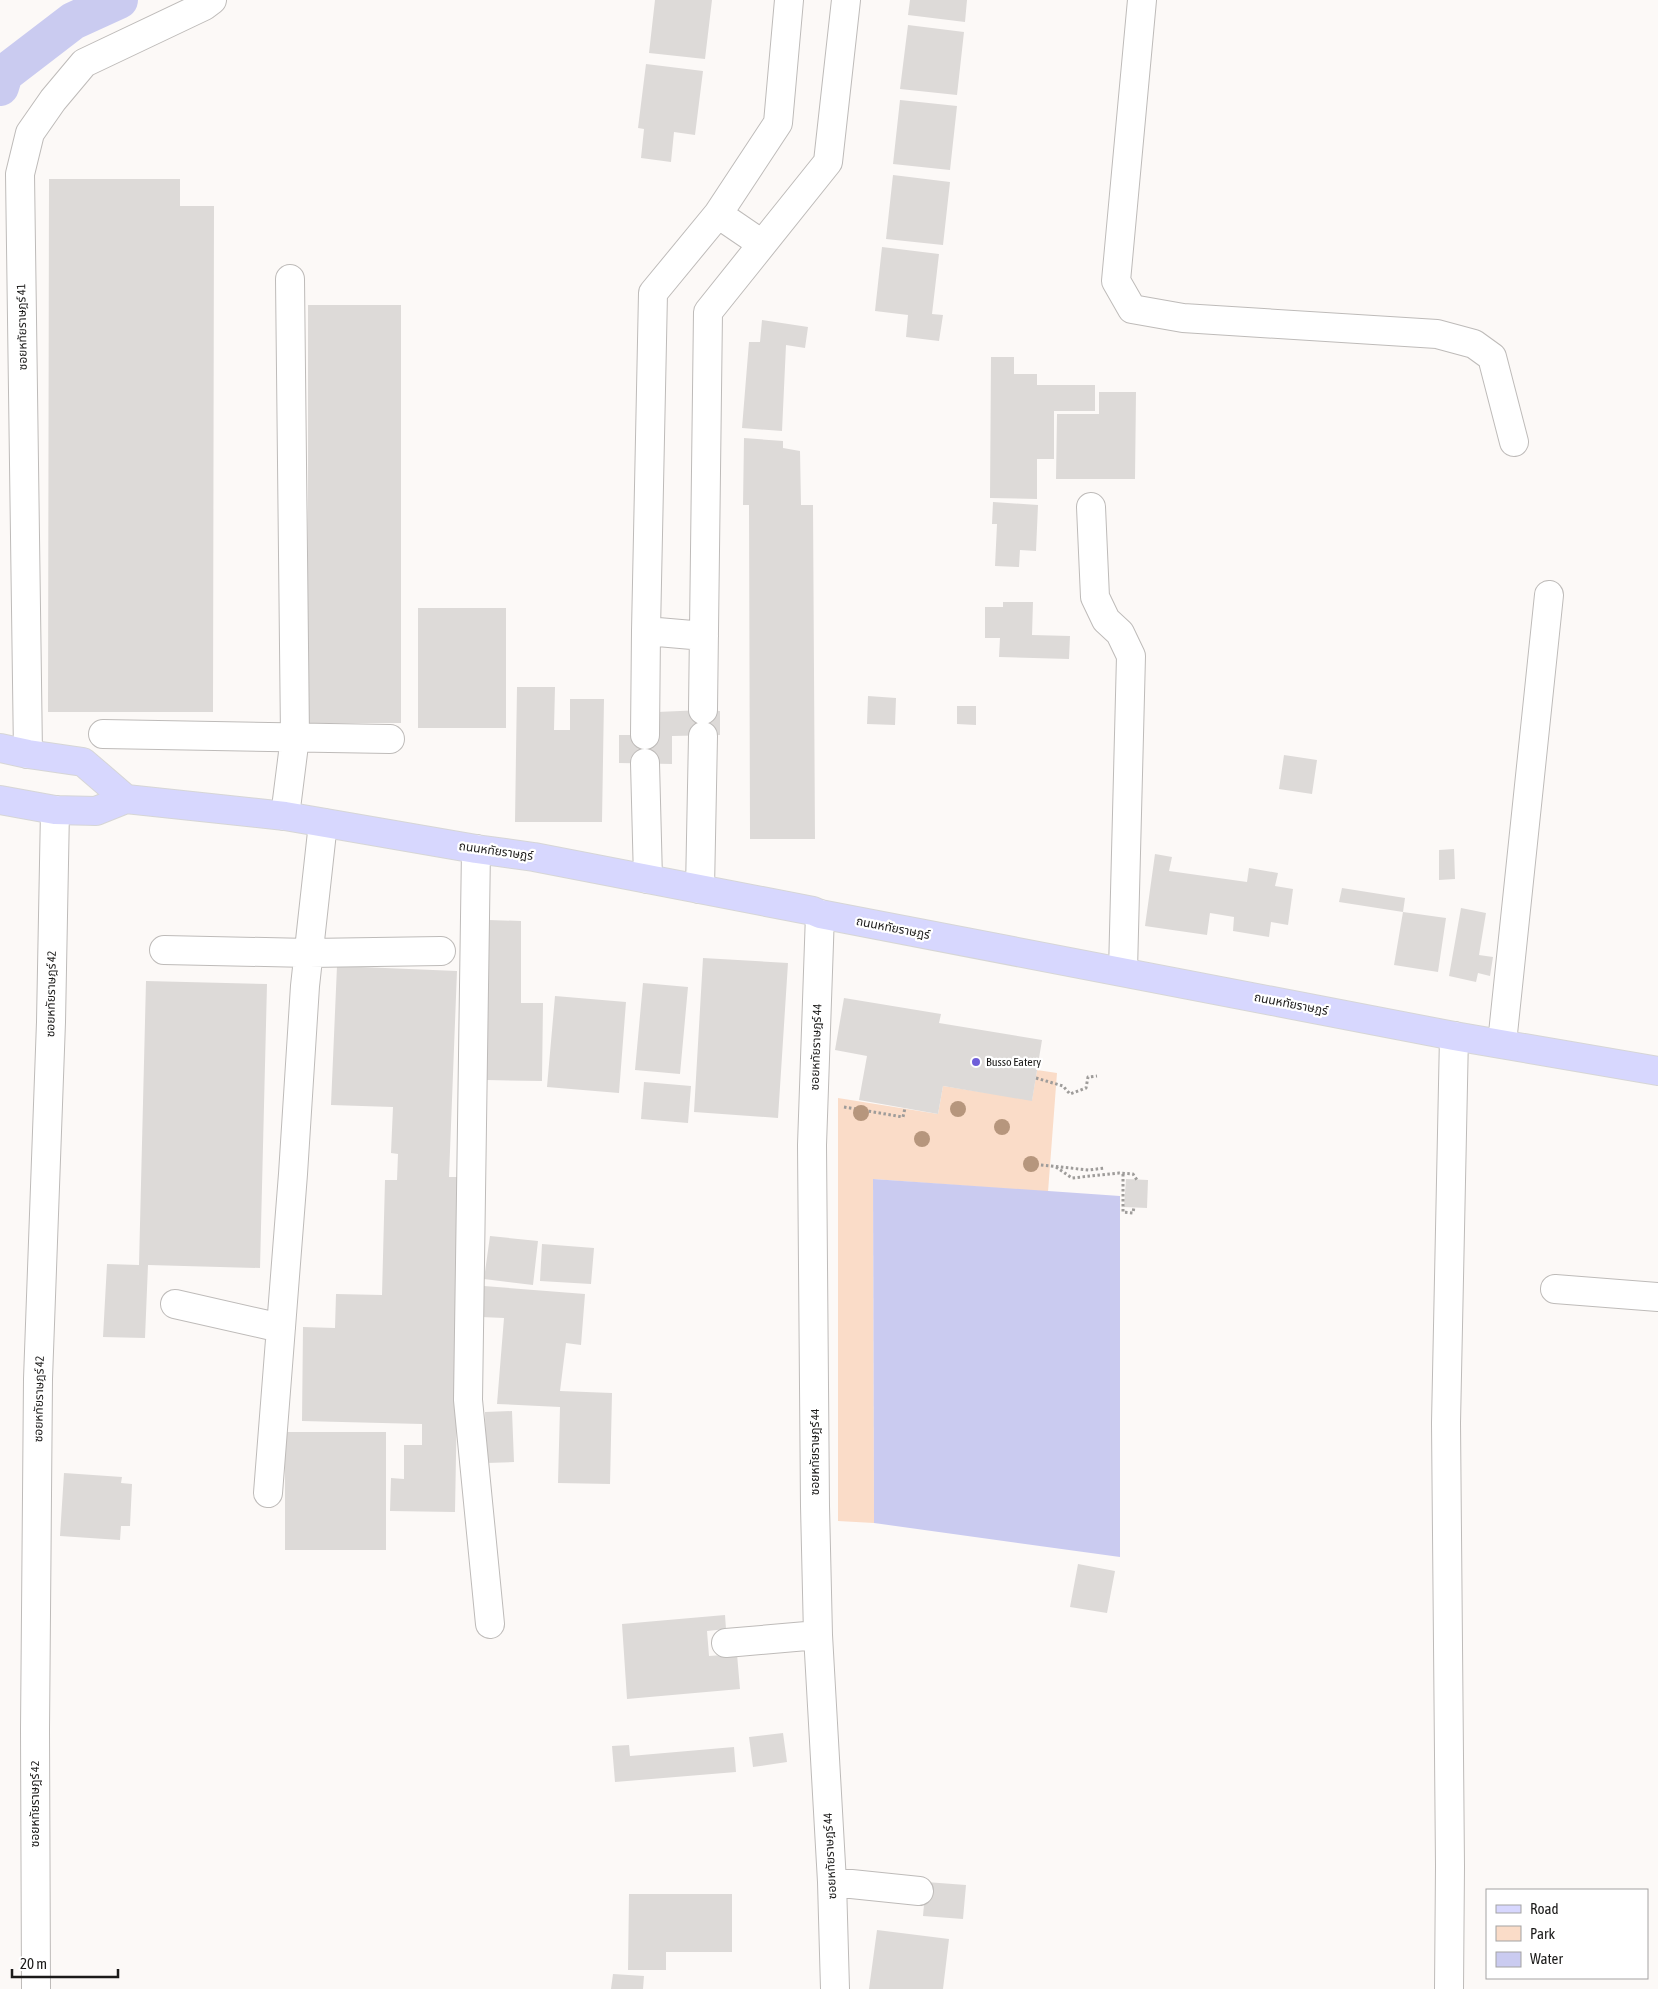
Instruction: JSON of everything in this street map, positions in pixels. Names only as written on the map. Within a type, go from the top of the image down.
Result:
[{"type":"main road","points":[[16,751],[84,762],[126,799]]},
{"type":"main road","name":"ถนนหทัยราษฎร์","points":[[0,800],[45,808],[96,810],[126,799],[285,816],[476,849],[534,857],[1454,1036],[1658,1071]]},
{"type":"street","name":"ซอยหทัยราษฎร์ 41","points":[[16,751],[20,174],[30,133],[53,100],[84,63],[204,6],[212,0]]},
{"type":"street","points":[[646,735],[646,630],[653,293],[718,214],[778,123],[789,0]]},
{"type":"street","points":[[700,889],[708,312],[828,162],[846,0]]},
{"type":"street","points":[[1142,0],[1116,281],[1132,308],[1183,318],[1437,334],[1474,344],[1492,357],[1514,442]]},
{"type":"street","points":[[718,214],[762,244]]},
{"type":"street","points":[[285,816],[296,737],[290,279]]},
{"type":"street","points":[[1091,507],[1095,598],[1106,620],[1120,633],[1132,656],[1123,971]]},
{"type":"street","points":[[1502,1043],[1550,595]]},
{"type":"street","points":[[646,630],[704,636]]},
{"type":"street","points":[[102,734],[390,739]]},
{"type":"street","points":[[645,763],[648,879]]},
{"type":"street","name":"ซอยหทัยราษฎร์ 42","points":[[36,1989],[35,1730],[38,1379],[51,1022],[45,808]]},
{"type":"street","points":[[268,1493],[309,953],[324,823]]},
{"type":"street","points":[[476,849],[468,1400],[490,1624]]},
{"type":"street","name":"ซอยหทัยราษฎร์ 44","points":[[820,914],[812,1154],[815,1506],[818,1635],[832,1882],[834,1989]]},
{"type":"street","points":[[164,950],[309,953],[441,951]]},
{"type":"street","points":[[1448,1989],[1450,1866],[1446,1423],[1454,1036]]},
{"type":"street","points":[[1555,1289],[1658,1297]]},
{"type":"street","points":[[175,1304],[281,1328]]},
{"type":"street","points":[[726,1643],[818,1635]]},
{"type":"street","points":[[832,1882],[919,1891]]},
{"type":"path","points":[[1036,1078],[1063,1086],[1070,1094],[1086,1088],[1088,1077],[1097,1076]]},
{"type":"path","points":[[814,1102],[903,1117],[905,1108]]},
{"type":"path","points":[[1031,1164],[1089,1170],[1105,1168]]},
{"type":"path","points":[[1056,1167],[1072,1178],[1133,1174],[1137,1180]]},
{"type":"path","points":[[1123,1174],[1123,1212],[1133,1213],[1134,1207]]},
{"type":"green space","points":[[1037,1070],[1057,1073],[1048,1192],[873,1179],[874,1523],[838,1521],[838,1098],[938,1114],[943,1086],[1032,1100]]},
{"type":"water","points":[[873,1179],[1120,1196],[1120,1557],[874,1523]]},
{"type":"building","points":[[655,0],[712,0],[705,59],[649,53]]},
{"type":"building","points":[[910,0],[967,0],[965,22],[908,15]]},
{"type":"building","points":[[908,25],[964,32],[957,95],[900,89]]},
{"type":"building","points":[[646,64],[703,71],[695,135],[674,132],[671,162],[641,158],[644,129],[638,128]]},
{"type":"building","points":[[900,100],[957,106],[950,170],[893,164]]},
{"type":"building","points":[[893,175],[950,182],[943,245],[886,239]]},
{"type":"building","points":[[49,179],[180,179],[180,206],[214,206],[213,712],[48,712]]},
{"type":"building","points":[[882,247],[939,254],[932,314],[943,315],[939,341],[906,337],[908,315],[875,311]]},
{"type":"building","points":[[308,305],[401,305],[401,723],[308,723]]},
{"type":"building","points":[[762,320],[808,327],[805,348],[786,345],[782,431],[742,428],[749,342],[760,342]]},
{"type":"building","points":[[991,357],[1014,357],[1014,374],[1037,374],[1037,385],[1095,385],[1095,411],[1054,411],[1054,459],[1037,459],[1037,499],[990,498]]},
{"type":"building","points":[[1099,392],[1136,392],[1135,479],[1056,479],[1057,414],[1099,414]]},
{"type":"building","points":[[744,438],[783,441],[783,448],[800,451],[801,505],[813,505],[815,839],[750,839],[749,505],[743,505]]},
{"type":"building","points":[[993,502],[1038,505],[1036,551],[1020,550],[1019,567],[995,566],[997,524],[992,524]]},
{"type":"building","points":[[1003,602],[1033,602],[1032,635],[1070,636],[1069,659],[999,657],[1000,638],[985,638],[985,607],[1003,607]]},
{"type":"building","points":[[418,608],[506,608],[506,728],[418,728]]},
{"type":"building","points":[[517,687],[555,687],[554,730],[570,730],[570,699],[604,699],[602,822],[515,822]]},
{"type":"building","points":[[868,696],[896,698],[895,725],[867,724]]},
{"type":"building","points":[[957,706],[976,706],[976,725],[957,724]]},
{"type":"building","points":[[720,711],[720,735],[672,736],[672,764],[619,763],[619,735],[645,735],[657,712]]},
{"type":"building","points":[[1284,755],[1317,760],[1312,794],[1279,789]]},
{"type":"building","points":[[1454,849],[1455,879],[1439,880],[1439,850]]},
{"type":"building","points":[[1155,854],[1172,857],[1169,871],[1247,882],[1249,868],[1278,873],[1275,886],[1293,889],[1288,925],[1271,922],[1269,937],[1233,931],[1234,917],[1210,913],[1207,935],[1145,926]]},
{"type":"building","points":[[1342,888],[1405,898],[1403,912],[1339,902]]},
{"type":"building","points":[[1461,908],[1486,913],[1479,955],[1493,957],[1490,976],[1478,973],[1476,982],[1449,976]]},
{"type":"building","points":[[1403,912],[1446,918],[1438,972],[1394,965]]},
{"type":"building","points":[[488,920],[521,921],[521,1003],[543,1003],[542,1081],[487,1080]]},
{"type":"building","points":[[703,958],[788,963],[778,1118],[694,1112]]},
{"type":"building","points":[[337,966],[457,971],[449,1177],[461,1177],[455,1512],[390,1511],[391,1478],[404,1479],[404,1445],[422,1445],[422,1424],[302,1421],[303,1327],[335,1328],[336,1294],[382,1295],[385,1180],[397,1180],[398,1154],[391,1153],[393,1107],[331,1105]]},
{"type":"building","points":[[146,981],[267,984],[260,1268],[148,1265],[145,1338],[103,1337],[107,1264],[139,1265]]},
{"type":"building","points":[[643,983],[688,987],[680,1074],[635,1070]]},
{"type":"building","points":[[555,996],[626,1002],[619,1093],[547,1087]]},
{"type":"building","points":[[844,998],[941,1014],[939,1023],[1042,1040],[1032,1101],[943,1086],[938,1114],[859,1100],[867,1056],[835,1050]]},
{"type":"building","points":[[644,1082],[691,1086],[688,1123],[641,1119]]},
{"type":"building","points":[[1126,1179],[1148,1180],[1147,1208],[1124,1207]]},
{"type":"building","points":[[490,1236],[538,1241],[533,1285],[484,1279]]},
{"type":"building","points":[[542,1244],[594,1248],[591,1284],[540,1281]]},
{"type":"building","points":[[484,1286],[585,1294],[581,1345],[566,1343],[560,1391],[612,1393],[610,1484],[558,1483],[560,1407],[497,1404],[504,1318],[481,1317]]},
{"type":"building","points":[[512,1411],[514,1462],[486,1463],[485,1412]]},
{"type":"building","points":[[285,1432],[386,1432],[386,1550],[285,1550]]},
{"type":"building","points":[[64,1473],[122,1477],[121,1483],[132,1484],[130,1526],[121,1526],[120,1540],[60,1536]]},
{"type":"building","points":[[1078,1564],[1115,1571],[1107,1613],[1070,1607]]},
{"type":"building","points":[[725,1615],[726,1629],[707,1631],[709,1656],[737,1654],[740,1689],[627,1699],[622,1624]]},
{"type":"building","points":[[783,1733],[787,1762],[753,1767],[749,1737]]},
{"type":"building","points":[[629,1745],[630,1756],[734,1747],[736,1772],[615,1782],[612,1746]]},
{"type":"building","points":[[926,1882],[966,1885],[963,1919],[923,1916]]},
{"type":"building","points":[[629,1894],[732,1894],[732,1952],[666,1952],[666,1970],[628,1970]]},
{"type":"building","points":[[877,1930],[949,1939],[943,1989],[869,1989]]},
{"type":"building","points":[[613,1974],[644,1976],[643,1989],[611,1989]]},
{"type":"waterway","points":[[0,87],[4,74],[73,21],[119,0]]},
{"type":"place","name":"Busso Eatery","points":[[976,1062]]}]
